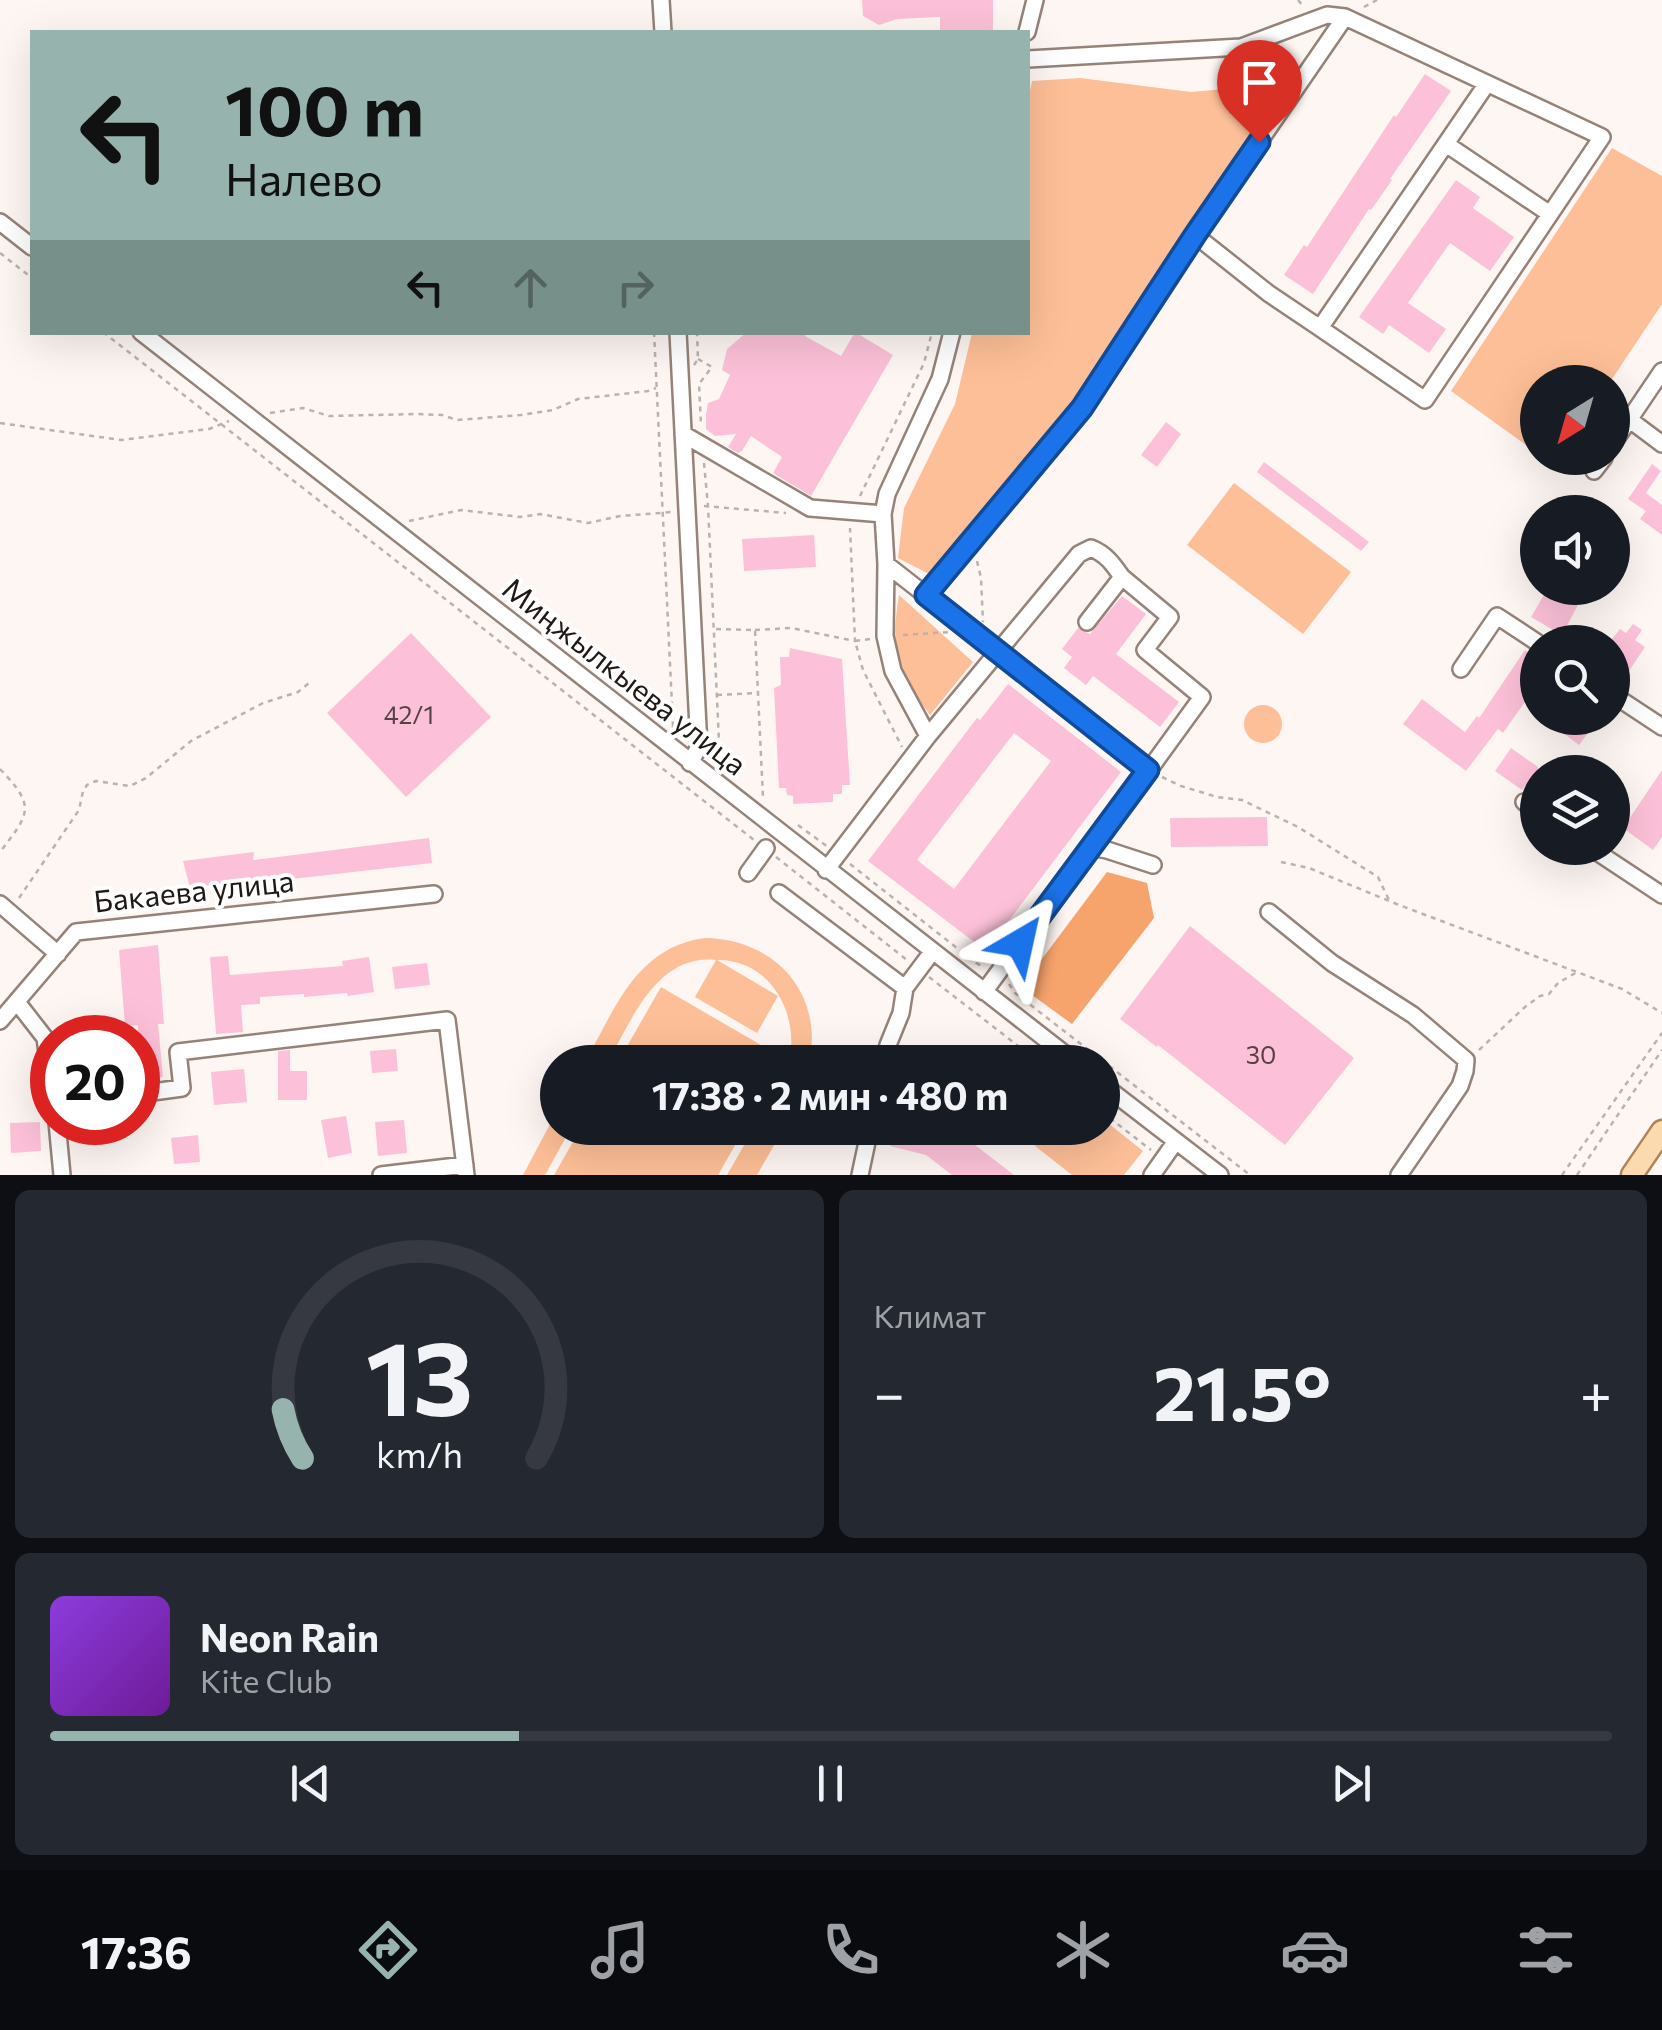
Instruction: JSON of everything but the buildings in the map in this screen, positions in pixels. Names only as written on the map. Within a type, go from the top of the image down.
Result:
[{"type":"main road","points":[[1632,1175],[1662,1131]]},
{"type":"street","points":[[661,0],[663,30]]},
{"type":"street","points":[[1028,30],[1035,0]]},
{"type":"street","points":[[1030,59],[1241,46],[1328,14],[1344,17],[1602,138],[1425,400],[1268,293],[1195,235]]},
{"type":"street","points":[[926,595],[1082,408],[1344,17]]},
{"type":"street","points":[[1320,328],[1486,85]]},
{"type":"street","points":[[1446,144],[1550,214]]},
{"type":"street","points":[[0,222],[30,245]]},
{"type":"street","name":"Миңжылкыева улица","points":[[145,335],[1053,1045]]},
{"type":"street","points":[[678,335],[700,748],[690,763]]},
{"type":"street","points":[[928,736],[893,671],[885,636],[883,514],[887,494],[940,379],[951,335]]},
{"type":"street","points":[[1662,371],[1630,420],[1662,444]]},
{"type":"street","points":[[683,434],[810,508],[851,515],[883,514]]},
{"type":"street","points":[[826,870],[928,736],[1079,554],[1090,548],[1100,551],[1122,577],[1170,617],[1146,650],[1202,697],[1154,773],[1090,847],[984,992]]},
{"type":"street","points":[[886,564],[1154,773]]},
{"type":"street","points":[[1087,622],[1122,577]]},
{"type":"street","points":[[1461,669],[1497,616],[1520,631]]},
{"type":"street","points":[[1630,706],[1662,728]]},
{"type":"street","points":[[1090,847],[1153,865]]},
{"type":"street","points":[[748,872],[766,848]]},
{"type":"street","points":[[1617,865],[1662,895]]},
{"type":"street","points":[[778,893],[905,988]]},
{"type":"street","name":"Бакаева улица","points":[[0,1021],[76,932],[434,894]]},
{"type":"street","points":[[5,908],[58,954]]},
{"type":"street","points":[[1269,912],[1332,963],[1413,1016],[1466,1060],[1460,1086],[1399,1175]]},
{"type":"street","points":[[888,1045],[905,988],[932,952]]},
{"type":"street","points":[[17,1002],[30,1019]]},
{"type":"street","points":[[160,1091],[182,1088],[178,1052],[447,1020],[466,1170],[381,1175]]},
{"type":"street","points":[[1120,1098],[1220,1175]]},
{"type":"street","points":[[1152,1175],[1176,1141]]},
{"type":"street","points":[[59,1145],[62,1175]]},
{"type":"street","points":[[860,1175],[866,1145]]},
{"type":"path","points":[[0,252],[30,276]]},
{"type":"path","points":[[106,335],[1017,1045]]},
{"type":"path","points":[[654,335],[673,727]]},
{"type":"path","points":[[697,335],[698,359],[712,367],[699,384],[720,764]]},
{"type":"path","points":[[904,749],[863,670],[855,641],[851,515],[924,363],[931,335]]},
{"type":"path","points":[[0,423],[121,440],[209,430],[245,414],[303,408],[328,416],[418,414],[457,420],[521,415],[552,410],[578,399],[656,388]]},
{"type":"path","points":[[408,522],[460,510],[520,517],[540,514],[588,523],[708,506],[796,514]]},
{"type":"path","points":[[713,630],[790,628],[855,641],[885,636],[976,635],[982,578],[972,540]]},
{"type":"path","points":[[756,630],[763,799]]},
{"type":"path","points":[[5,908],[79,810],[82,791],[87,786],[96,781],[130,786],[146,778],[191,741],[263,704],[298,692],[309,683]]},
{"type":"path","points":[[718,695],[760,693]]},
{"type":"path","points":[[0,769],[17,787],[26,807],[24,820],[0,852]]},
{"type":"path","points":[[1154,773],[1181,786],[1242,800],[1298,827],[1378,877],[1390,902]]},
{"type":"path","points":[[1281,862],[1308,868],[1622,988],[1662,1013]]},
{"type":"path","points":[[1466,1060],[1491,1042],[1525,1007],[1579,972]]},
{"type":"path","points":[[1562,1175],[1662,1033]]},
{"type":"path","points":[[1577,1175],[1662,1050]]},
{"type":"path","points":[[1120,1126],[1152,1151]]},
{"type":"shaded area","points":[[1080,78],[1191,92],[1292,83],[1151,283],[1089,388],[933,576],[898,558],[904,508],[955,404],[972,335],[1030,335],[1032,81]]},
{"type":"shaded area","points":[[1612,148],[1662,176],[1662,304],[1621,365],[1520,365],[1520,441],[1451,391]]},
{"type":"shaded area","points":[[1234,483],[1351,572],[1303,634],[1187,545]]},
{"type":"shaded area","points":[[899,595],[973,662],[930,715],[898,659],[895,631]]},
{"type":"shaded area","points":[[1263,705],[1276,711],[1282,724],[1276,737],[1263,743],[1250,737],[1244,724],[1250,711]]},
{"type":"shaded area","points":[[1107,872],[1147,883],[1154,918],[1072,1024],[1021,987]]},
{"type":"shaded area","points":[[705,938],[730,941],[771,959],[788,973],[800,991],[808,1011],[811,1045],[791,1045],[785,1009],[777,993],[766,979],[753,969],[717,960],[778,996],[757,1033],[695,997],[716,960],[695,961],[662,978],[637,1009],[617,1045],[594,1045],[630,984],[661,954]]},
{"type":"shaded area","points":[[661,987],[761,1045],[628,1045]]},
{"type":"shaded area","points":[[1120,1133],[1143,1151],[1124,1175],[1072,1175],[1035,1146],[1120,1145]]},
{"type":"shaded area","points":[[540,1143],[562,1145],[545,1175],[523,1175]]},
{"type":"shaded area","points":[[571,1145],[735,1145],[718,1175],[554,1175]]},
{"type":"shaded area","points":[[744,1145],[774,1145],[757,1175],[727,1175]]},
{"type":"route","points":[[1020,943],[1148,770],[926,595],[1082,408],[1259,142]]}]
